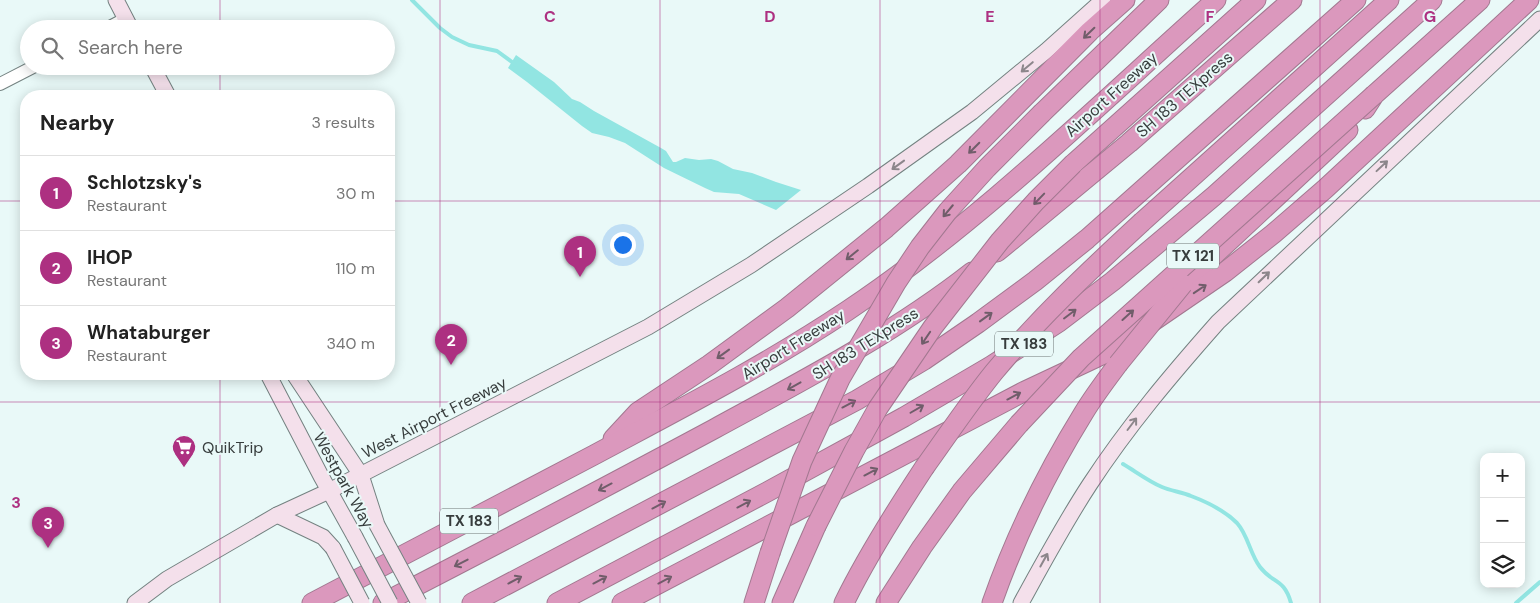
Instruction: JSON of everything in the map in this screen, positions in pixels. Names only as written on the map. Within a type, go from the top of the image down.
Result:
[{"type":"highway","points":[[600,451],[638,412],[709,365],[787,308],[886,228],[958,164],[1090,32],[1125,0]]},
{"type":"highway","points":[[754,603],[802,461],[840,379],[896,283],[948,211],[987,168],[1159,0]]},
{"type":"highway","name":"Airport Freeway","points":[[312,603],[721,388],[793,346],[849,310],[986,206],[1216,0]]},
{"type":"highway","points":[[782,603],[816,526],[854,451],[874,417],[933,327],[1000,241],[1073,164],[1256,0]]},
{"type":"highway","name":"SH 183 TEXpress","points":[[383,603],[580,501],[800,383],[905,320],[954,286],[1038,220],[1292,0]]},
{"type":"highway","points":[[472,603],[857,400],[924,360],[1035,281],[1087,239],[1356,0]]},
{"type":"highway","points":[[844,603],[886,527],[924,468],[994,372],[1033,328],[1084,275],[1389,0]]},
{"type":"highway","name":"TX 183","points":[[557,603],[904,417],[1059,322],[1113,281],[1214,196],[1432,0]]},
{"type":"highway","name":"TX 121","points":[[886,603],[922,547],[962,491],[1019,424],[1081,358],[1480,0]]},
{"type":"highway","points":[[622,603],[1025,390],[1108,352],[1225,272],[1273,234],[1332,183],[1529,0]]},
{"type":"highway","points":[[992,603],[1005,565],[1031,507],[1055,461],[1084,412],[1118,364],[1183,284],[1357,122],[1374,95]]},
{"type":"main road","points":[[116,0],[126,20]]},
{"type":"main road","name":"West Airport Freeway","points":[[135,603],[166,580],[277,515],[361,475],[648,328],[751,265],[868,186],[972,112],[1046,51],[1103,0]]},
{"type":"main road","points":[[1021,603],[1064,524],[1096,475],[1174,371],[1218,322],[1540,19]]},
{"type":"main road","points":[[157,75],[165,90]]},
{"type":"main road","name":"Westpark Way","points":[[271,380],[390,603]]},
{"type":"main road","name":"Westpark Way","points":[[298,380],[361,475],[377,526],[419,603]]},
{"type":"main road","points":[[277,515],[323,537],[333,548],[362,603]]},
{"type":"street","points":[[0,84],[20,74]]},
{"type":"water","points":[[516,55],[554,82],[572,99],[666,151],[673,162],[685,158],[711,159],[733,169],[752,173],[801,190],[776,210],[739,194],[714,192],[705,188],[664,168],[625,143],[592,133],[582,126],[508,68]]},
{"type":"waterway","points":[[412,0],[440,28],[452,37],[469,45],[497,51],[516,65]]},
{"type":"waterway","points":[[1123,464],[1157,485],[1203,501],[1237,523],[1244,533],[1260,567],[1282,585],[1291,603]]},
{"type":"waterway","points":[[1516,603],[1540,582]]},
{"type":"place","name":"Schlotzsky's","points":[[580,277]]},
{"type":"place","name":"IHOP","points":[[451,365]]},
{"type":"place","name":"QuikTrip","points":[[184,468]]},
{"type":"place","name":"Whataburger","points":[[48,548]]}]
